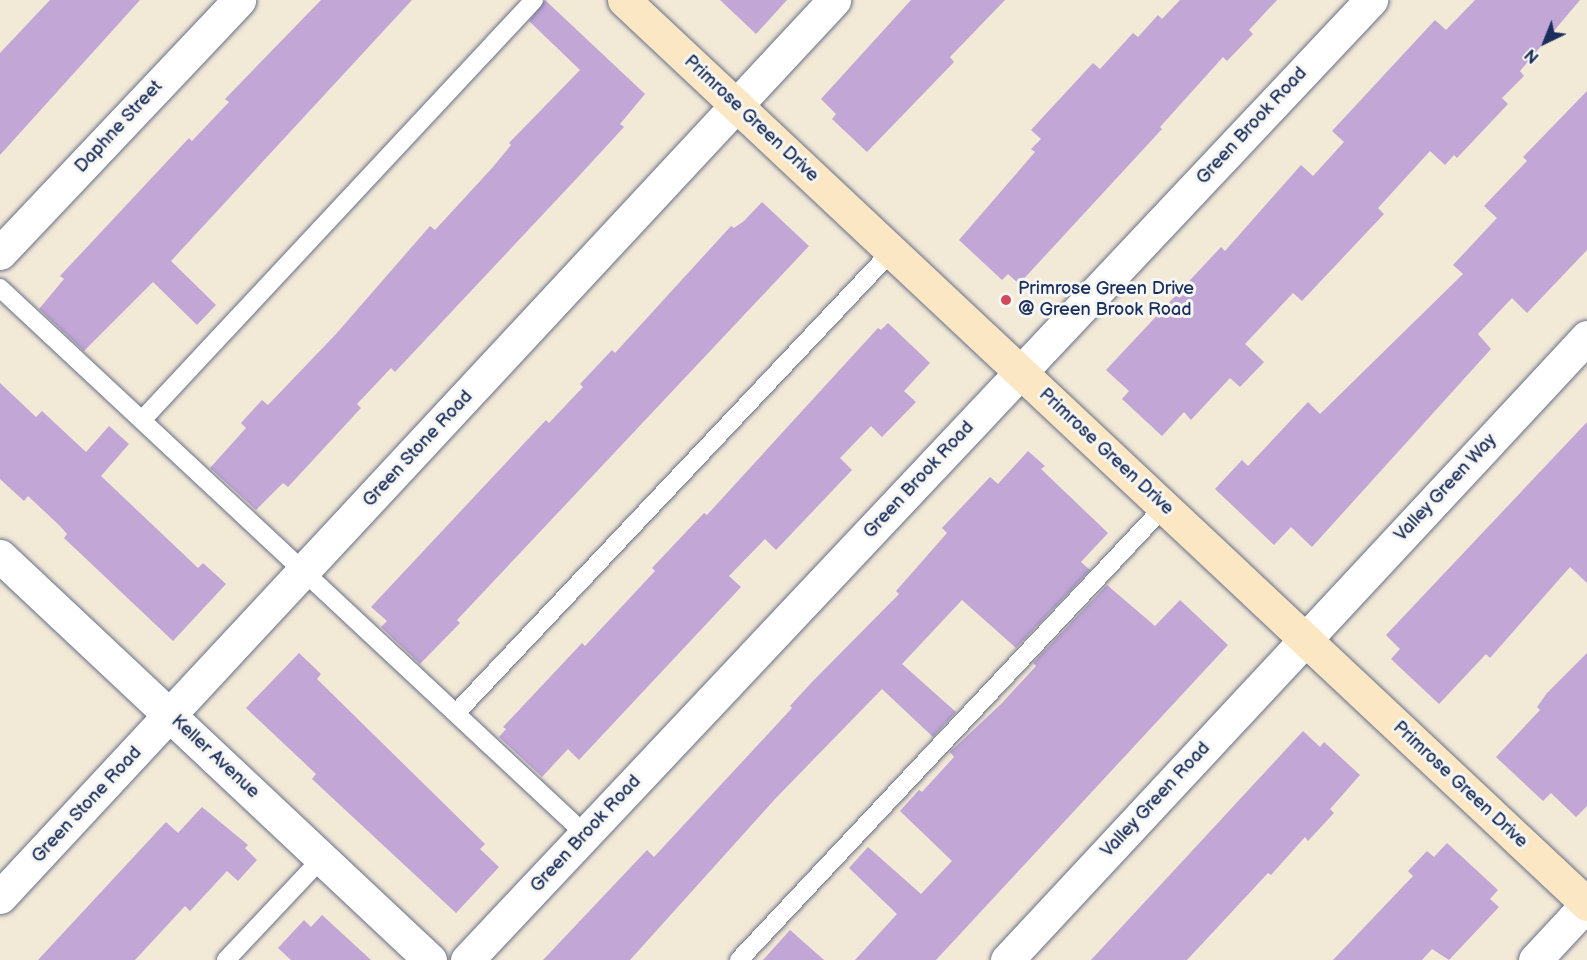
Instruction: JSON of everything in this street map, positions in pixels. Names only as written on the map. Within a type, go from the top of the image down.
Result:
[{"type":"street","name":"Daphne Street","points":[[0,253],[239,0]]},
{"type":"street","name":"Primrose Green Drive","points":[[624,0],[1587,904]]},
{"type":"street","name":"Green Stone Road","points":[[0,897],[834,0]]},
{"type":"street","name":"Green Brook Road","points":[[467,960],[1371,0]]},
{"type":"street","name":"Valley Green Way","points":[[1305,639],[1587,337]]},
{"type":"street","name":"Keller Avenue","points":[[0,556],[430,960]]},
{"type":"street","name":"Valley Green Road","points":[[1007,960],[1305,639]]},
{"type":"street","points":[[1535,960],[1587,904]]},
{"type":"lane","points":[[143,419],[534,0]]},
{"type":"lane","points":[[458,711],[891,252]]},
{"type":"lane","points":[[0,288],[458,711],[586,835]]},
{"type":"lane","points":[[739,960],[1164,507]]},
{"type":"lane","points":[[226,960],[322,858]]},
{"type":"building","points":[[50,0],[140,0],[0,155],[0,53]]},
{"type":"building","points":[[321,0],[412,0],[171,261],[216,305],[197,325],[153,282],[84,351],[39,309],[64,279],[60,276],[189,138],[192,141],[229,102],[225,99]]},
{"type":"building","points":[[545,0],[645,94],[620,124],[624,127],[578,177],[395,372],[391,368],[357,404],[361,408],[288,487],[283,483],[256,510],[210,468],[246,428],[241,423],[262,400],[268,405],[336,334],[430,226],[435,230],[493,167],[511,145],[509,143],[580,70],[529,21]]},
{"type":"building","points":[[720,0],[787,0],[756,34]]},
{"type":"building","points":[[911,0],[1005,0],[950,57],[954,62],[867,152],[832,119],[836,114],[821,99]]},
{"type":"building","points":[[1180,0],[1277,0],[1249,30],[1253,34],[1227,61],[1223,57],[1160,127],[1162,129],[1019,284],[1008,274],[1002,280],[959,240],[1035,152],[1031,149],[1041,139],[1031,130],[1093,63],[1100,69],[1133,33],[1138,37],[1158,15],[1162,19]]},
{"type":"building","points":[[1475,0],[1580,0],[1520,71],[1524,76],[1502,98],[1508,104],[1457,158],[1454,155],[1445,165],[1430,151],[1378,208],[1384,214],[1302,301],[1293,293],[1245,344],[1264,362],[1240,387],[1230,378],[1191,420],[1184,412],[1162,436],[1122,399],[1129,391],[1106,370],[1221,247],[1225,251],[1301,165],[1313,176],[1344,142],[1332,131],[1435,20],[1446,30]]},
{"type":"building","points":[[1587,91],[1587,250],[1527,313],[1512,298],[1478,334],[1491,349],[1312,547],[1291,527],[1274,545],[1215,489],[1242,460],[1248,466],[1308,402],[1320,414],[1463,274],[1453,265],[1497,218],[1484,206],[1527,161],[1523,157]]},
{"type":"building","points":[[762,202],[809,246],[457,620],[460,623],[420,664],[381,627],[387,621],[371,607],[546,420],[549,423],[583,387],[580,384],[612,350],[615,353],[731,226],[734,228],[744,221]]},
{"type":"building","points":[[888,323],[930,363],[904,391],[916,402],[882,437],[871,426],[840,458],[852,470],[776,550],[765,539],[729,576],[741,587],[579,760],[568,749],[542,777],[499,737],[506,729],[503,727],[582,643],[585,646],[655,571],[652,568],[704,513],[707,515],[878,328],[881,330]]},
{"type":"building","points":[[0,383],[36,417],[42,411],[86,452],[109,426],[129,444],[101,476],[198,568],[203,563],[226,584],[173,641],[64,538],[67,534],[28,496],[24,501],[0,479]]},
{"type":"building","points":[[1587,422],[1587,583],[1570,567],[1490,658],[1486,654],[1439,704],[1391,659],[1400,649],[1386,635]]},
{"type":"building","points":[[1028,451],[1045,466],[1041,469],[1108,533],[1081,562],[1090,570],[1016,648],[962,600],[902,664],[956,712],[933,737],[882,689],[775,799],[630,960],[543,960],[647,850],[654,857],[792,708],[790,706],[811,683],[899,594],[896,591],[947,533],[942,528],[990,477],[998,484]]},
{"type":"building","points":[[1107,585],[1155,626],[1180,600],[1228,645],[936,960],[855,960],[897,914],[849,868],[868,847],[921,894],[952,861],[900,811],[919,790],[922,792],[954,757],[950,752],[1001,704],[1036,666],[1033,663]]},
{"type":"building","points":[[299,653],[321,674],[317,679],[485,844],[480,849],[499,867],[456,913],[312,779],[316,774],[246,708]]},
{"type":"building","points":[[1587,653],[1587,806],[1576,817],[1551,793],[1543,801],[1496,757],[1540,710],[1537,707],[1547,693]]},
{"type":"building","points":[[1303,731],[1320,747],[1324,742],[1360,775],[1330,809],[1334,813],[1308,841],[1305,837],[1271,875],[1268,873],[1187,960],[1091,960]]},
{"type":"building","points":[[202,807],[248,845],[245,848],[257,860],[238,881],[227,871],[190,911],[185,906],[135,960],[38,960],[166,822],[178,833]]},
{"type":"building","points":[[1447,843],[1498,890],[1490,899],[1499,907],[1449,960],[1432,949],[1422,960],[1333,960],[1413,876],[1408,871],[1427,851],[1434,857]]},
{"type":"building","points":[[322,915],[371,960],[291,960],[278,948],[304,920],[311,927]]},
{"type":"building","points":[[790,930],[824,960],[763,960]]},
{"type":"place","name":"Primrose Green Drive @ Green Brook Road","points":[[1006,300]]}]
